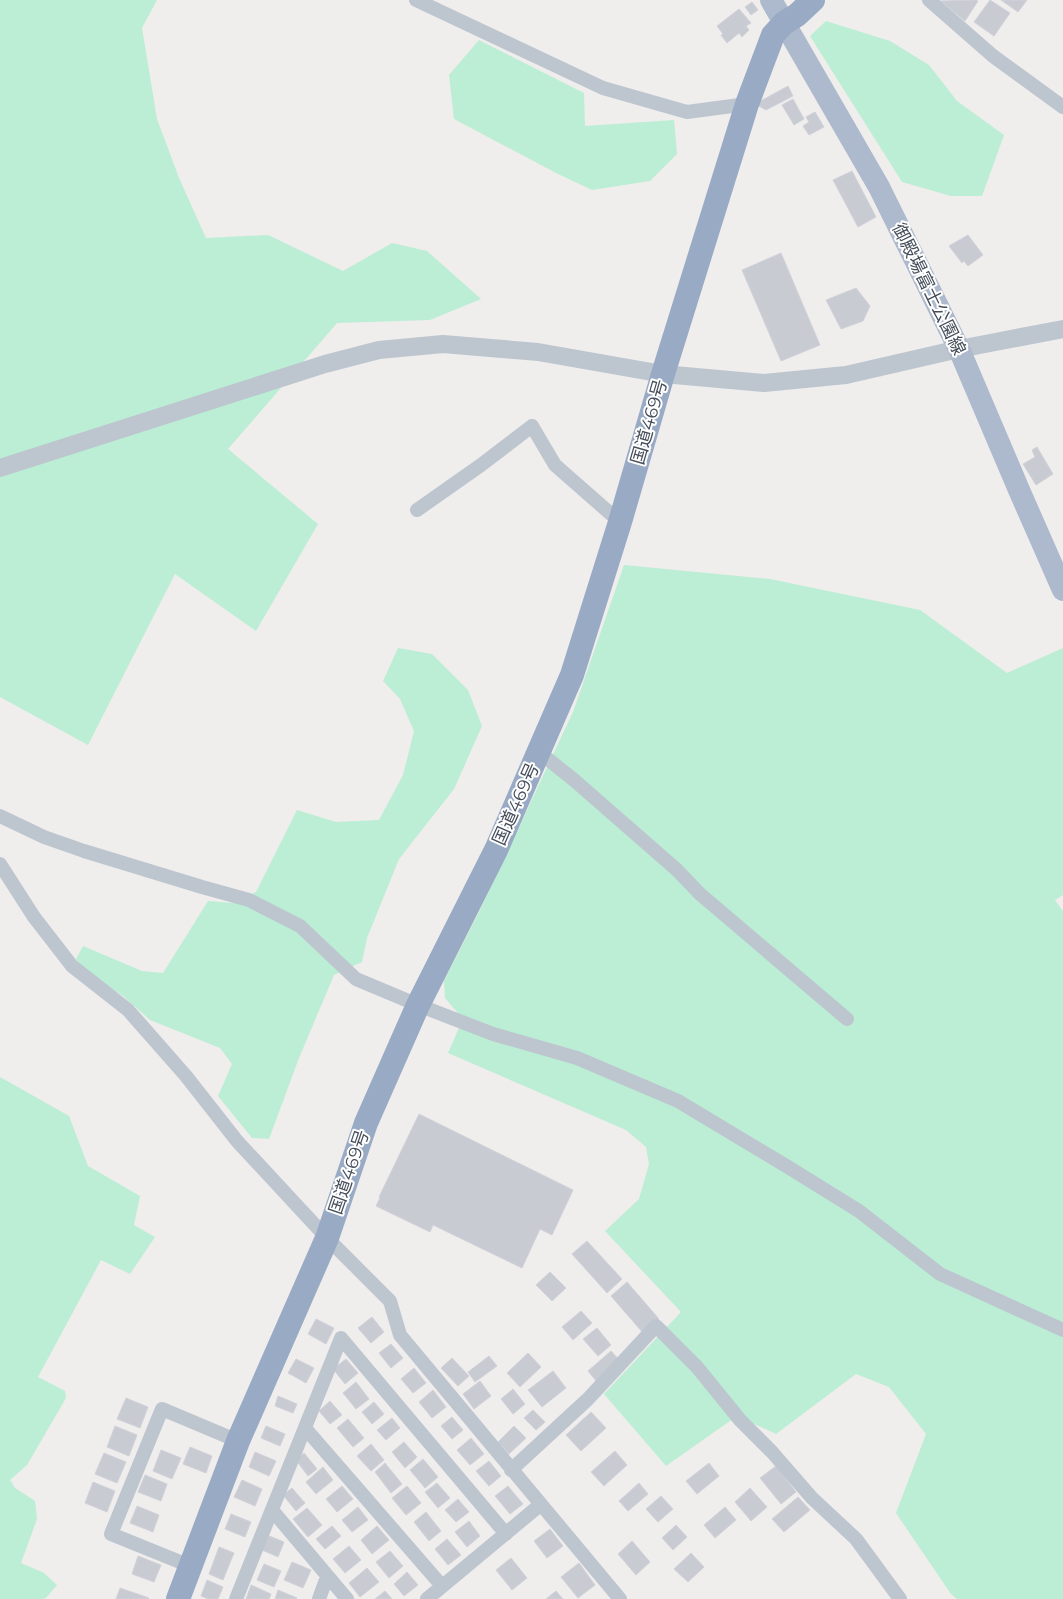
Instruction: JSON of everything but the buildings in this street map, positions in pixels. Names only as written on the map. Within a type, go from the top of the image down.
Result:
[{"type":"highway","name":"国道469号","points":[[178,1599],[238,1441],[326,1238],[366,1123],[418,1005],[496,850],[572,675],[747,104],[773,35],[784,23],[797,15],[813,0]]},
{"type":"main road","name":"御殿場富士公園線","points":[[771,0],[879,187],[960,349],[1063,590]]},
{"type":"street","points":[[416,0],[603,88],[687,112],[747,104]]},
{"type":"street","points":[[929,0],[993,56],[1063,107]]},
{"type":"street","points":[[0,468],[316,367],[379,350],[443,344],[538,352],[663,374],[764,383],[846,375],[960,349],[1063,329]]},
{"type":"street","points":[[417,510],[532,426],[555,465],[620,522]]},
{"type":"street","points":[[539,752],[677,870],[700,894],[847,1019]]},
{"type":"street","points":[[0,816],[44,836],[84,851],[250,900],[300,926],[356,979],[493,1034],[577,1058],[678,1101],[859,1211],[940,1274],[1063,1330]]},
{"type":"street","points":[[0,864],[34,917],[72,966],[128,1010],[186,1076],[237,1141],[326,1238],[390,1301],[400,1335],[620,1599]]},
{"type":"street","points":[[511,1470],[588,1399],[656,1326],[697,1367],[740,1420],[772,1452],[812,1498],[856,1539],[900,1599]]},
{"type":"street","points":[[236,1599],[341,1338],[506,1534]]},
{"type":"street","points":[[190,1566],[110,1534],[162,1409],[238,1441]]},
{"type":"street","points":[[305,1428],[442,1586]]},
{"type":"street","points":[[426,1599],[540,1505]]},
{"type":"street","points":[[272,1510],[347,1599]]},
{"type":"street","points":[[319,1599],[328,1577]]},
{"type":"green space","points":[[0,0],[157,0],[142,28],[157,119],[179,178],[206,238],[268,235],[343,271],[392,243],[427,251],[481,299],[430,320],[337,323],[228,449],[318,524],[256,631],[175,574],[88,745],[0,697]]},
{"type":"green space","points":[[826,21],[890,41],[929,65],[957,101],[1004,135],[982,196],[951,196],[902,182],[810,36]]},
{"type":"green space","points":[[479,40],[584,93],[585,126],[674,120],[677,154],[650,181],[592,190],[454,119],[449,75]]},
{"type":"green space","points":[[624,565],[770,579],[920,610],[1007,673],[1063,648],[1063,895],[1055,900],[1063,911],[1063,1599],[957,1599],[951,1594],[896,1513],[926,1434],[889,1387],[856,1374],[776,1434],[737,1416],[666,1466],[604,1394],[681,1312],[605,1231],[639,1199],[649,1164],[646,1147],[626,1130],[448,1053],[463,1019],[445,998],[444,981],[480,910],[573,712]]},
{"type":"green space","points":[[398,648],[432,654],[468,690],[482,726],[454,789],[399,859],[367,938],[362,962],[334,975],[299,1058],[269,1139],[252,1138],[218,1096],[232,1064],[220,1048],[150,1020],[123,996],[86,972],[76,959],[83,946],[142,971],[163,973],[208,901],[233,903],[256,892],[297,810],[336,822],[379,820],[403,775],[414,731],[400,699],[383,681]]},
{"type":"green space","points":[[0,1077],[69,1116],[88,1166],[140,1196],[134,1225],[155,1237],[130,1274],[101,1260],[38,1377],[65,1391],[66,1398],[27,1465],[10,1480],[15,1488],[35,1501],[37,1519],[21,1563],[44,1573],[57,1585],[43,1599],[0,1599]]}]
